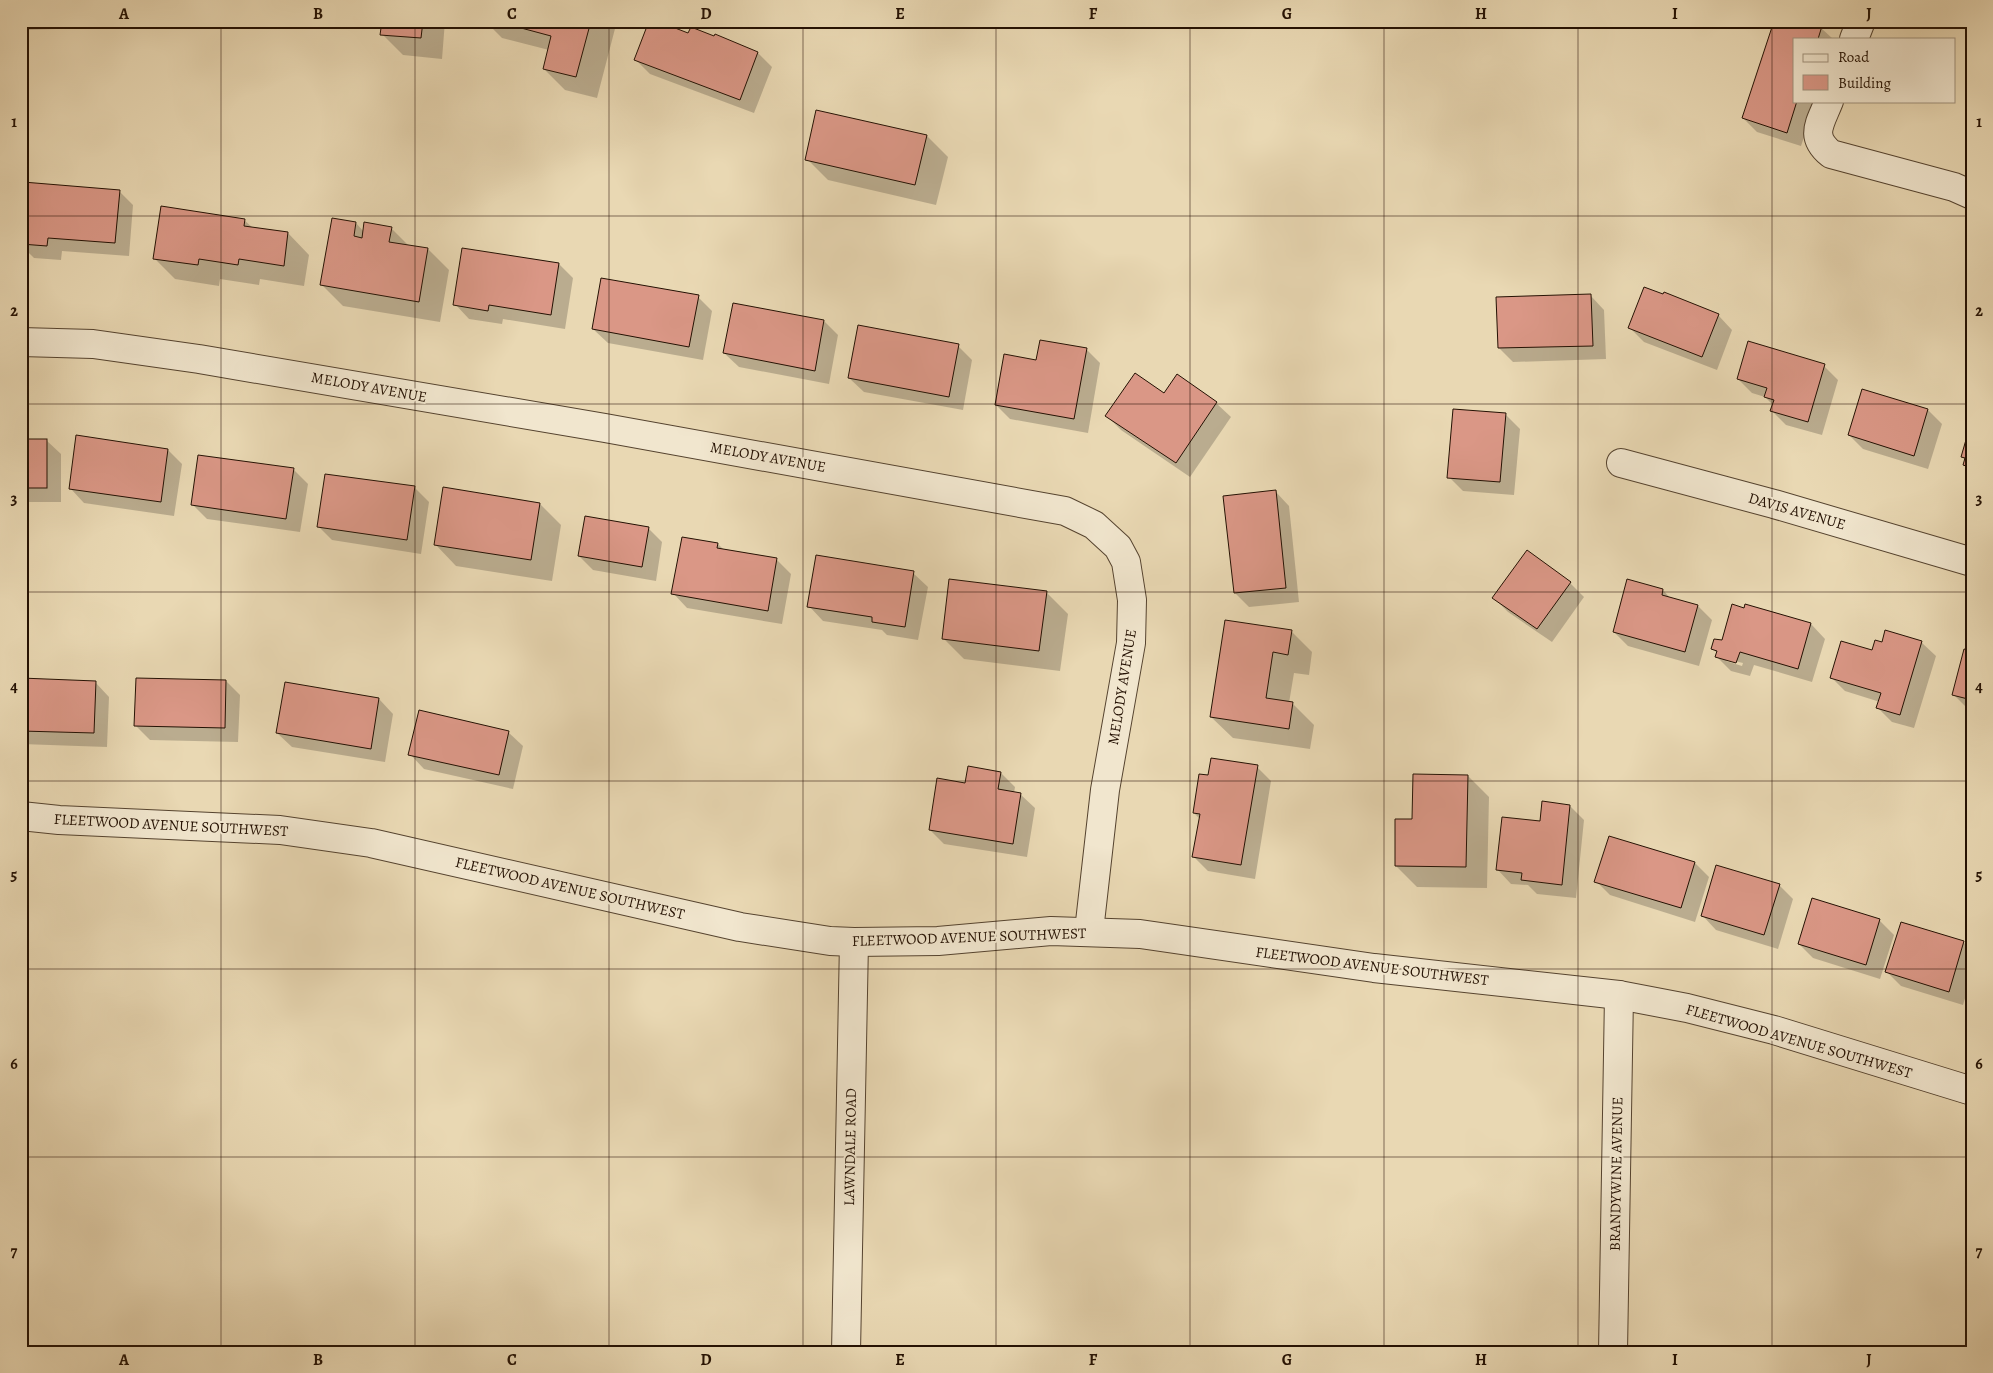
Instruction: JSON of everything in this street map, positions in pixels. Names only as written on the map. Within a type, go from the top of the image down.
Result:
[{"type":"street","points":[[1854,38],[1861,21]]},
{"type":"street","points":[[1829,102],[1818,131],[1820,145],[1831,154],[1954,188],[1972,195]]},
{"type":"street","name":"MELODY AVENUE","points":[[21,342],[93,344],[199,358],[605,428],[1065,511],[1094,525],[1118,547],[1126,562],[1132,600],[1131,643],[1106,790],[1089,931]]},
{"type":"street","name":"DAVIS AVENUE","points":[[1621,463],[1774,504],[1972,562]]},
{"type":"street","name":"FLEETWOOD AVENUE SOUTHWEST","points":[[21,816],[59,820],[280,830],[371,843],[740,927],[830,941],[938,941],[1051,931],[1140,934],[1374,968],[1619,996],[1687,1008],[1774,1030],[1972,1091]]},
{"type":"street","name":"LAWNDALE ROAD","points":[[846,1352],[854,942]]},
{"type":"street","name":"BRANDYWINE AVENUE","points":[[1613,1352],[1619,996]]},
{"type":"building","points":[[382,21],[423,21],[421,38],[380,35]]},
{"type":"building","points":[[495,21],[591,21],[576,77],[543,69],[551,36]]},
{"type":"building","points":[[649,21],[657,21],[688,33],[691,27],[714,36],[715,34],[758,52],[740,100],[634,60]]},
{"type":"building","points":[[1774,21],[1806,21],[1822,26],[1818,38],[1793,38],[1793,102],[1797,102],[1787,133],[1742,118]]},
{"type":"building","points":[[816,110],[927,135],[915,185],[805,160]]},
{"type":"building","points":[[23,182],[120,190],[115,243],[48,238],[47,246],[21,244]]},
{"type":"building","points":[[161,206],[245,219],[244,226],[288,232],[284,266],[239,259],[238,265],[199,259],[198,265],[153,259]]},
{"type":"building","points":[[332,218],[356,222],[354,236],[362,238],[364,222],[392,227],[389,242],[428,248],[419,302],[320,285]]},
{"type":"building","points":[[462,248],[559,263],[551,315],[489,305],[488,311],[453,305]]},
{"type":"building","points":[[601,278],[699,295],[689,347],[592,329]]},
{"type":"building","points":[[1644,287],[1663,294],[1664,292],[1719,314],[1702,357],[1628,328]]},
{"type":"building","points":[[1591,294],[1593,346],[1498,348],[1496,297]]},
{"type":"building","points":[[733,303],[824,320],[815,371],[723,353]]},
{"type":"building","points":[[858,325],[959,344],[949,397],[848,378]]},
{"type":"building","points":[[1040,340],[1087,348],[1074,419],[995,405],[1004,354],[1036,360]]},
{"type":"building","points":[[1748,341],[1825,364],[1808,422],[1770,411],[1774,400],[1764,397],[1767,388],[1737,379]]},
{"type":"building","points":[[1135,373],[1164,393],[1177,374],[1217,402],[1176,463],[1105,416]]},
{"type":"building","points":[[1862,389],[1928,409],[1914,456],[1848,435]]},
{"type":"building","points":[[1453,409],[1506,413],[1500,482],[1447,478]]},
{"type":"building","points":[[1972,419],[1972,468],[1963,465],[1965,458],[1961,457]]},
{"type":"building","points":[[76,435],[168,449],[161,502],[69,489]]},
{"type":"building","points":[[21,439],[47,439],[47,488],[21,488]]},
{"type":"building","points":[[198,455],[294,468],[286,519],[191,505]]},
{"type":"building","points":[[325,474],[415,486],[407,540],[317,527]]},
{"type":"building","points":[[443,487],[540,503],[531,560],[434,545]]},
{"type":"building","points":[[1276,490],[1286,588],[1234,593],[1223,496]]},
{"type":"building","points":[[585,516],[649,527],[642,567],[578,556]]},
{"type":"building","points":[[682,537],[718,543],[717,548],[777,558],[768,611],[671,594]]},
{"type":"building","points":[[1527,550],[1571,582],[1537,629],[1492,598]]},
{"type":"building","points":[[816,555],[914,571],[905,627],[872,622],[872,617],[807,607]]},
{"type":"building","points":[[949,579],[1047,591],[1039,651],[942,639]]},
{"type":"building","points":[[1627,579],[1663,589],[1662,595],[1698,605],[1685,652],[1613,632]]},
{"type":"building","points":[[1732,604],[1744,608],[1745,604],[1811,623],[1798,669],[1740,652],[1736,663],[1715,657],[1717,651],[1711,649],[1714,639],[1722,640]]},
{"type":"building","points":[[1225,620],[1292,630],[1288,655],[1273,652],[1266,698],[1293,702],[1289,729],[1210,717]]},
{"type":"building","points":[[1885,630],[1922,641],[1900,715],[1876,708],[1881,693],[1830,678],[1841,641],[1872,650],[1875,640],[1882,642]]},
{"type":"building","points":[[1964,649],[1972,651],[1972,700],[1952,695]]},
{"type":"building","points":[[21,678],[96,681],[94,733],[21,731]]},
{"type":"building","points":[[136,678],[226,680],[225,728],[134,726]]},
{"type":"building","points":[[285,682],[379,698],[371,749],[276,733]]},
{"type":"building","points":[[419,710],[509,731],[499,775],[408,755]]},
{"type":"building","points":[[1211,758],[1258,765],[1241,865],[1192,857],[1200,814],[1193,813],[1199,774],[1208,775]]},
{"type":"building","points":[[968,766],[1001,772],[998,789],[1021,793],[1013,844],[929,830],[937,778],[965,783]]},
{"type":"building","points":[[1413,774],[1468,775],[1466,867],[1395,866],[1395,819],[1412,819]]},
{"type":"building","points":[[1542,801],[1570,805],[1562,885],[1521,880],[1522,873],[1496,870],[1502,817],[1540,821]]},
{"type":"building","points":[[1609,836],[1695,862],[1681,908],[1594,882]]},
{"type":"building","points":[[1716,865],[1780,884],[1764,935],[1701,916]]},
{"type":"building","points":[[1812,898],[1880,919],[1866,965],[1798,944]]},
{"type":"building","points":[[1901,922],[1964,941],[1949,992],[1885,972]]}]
